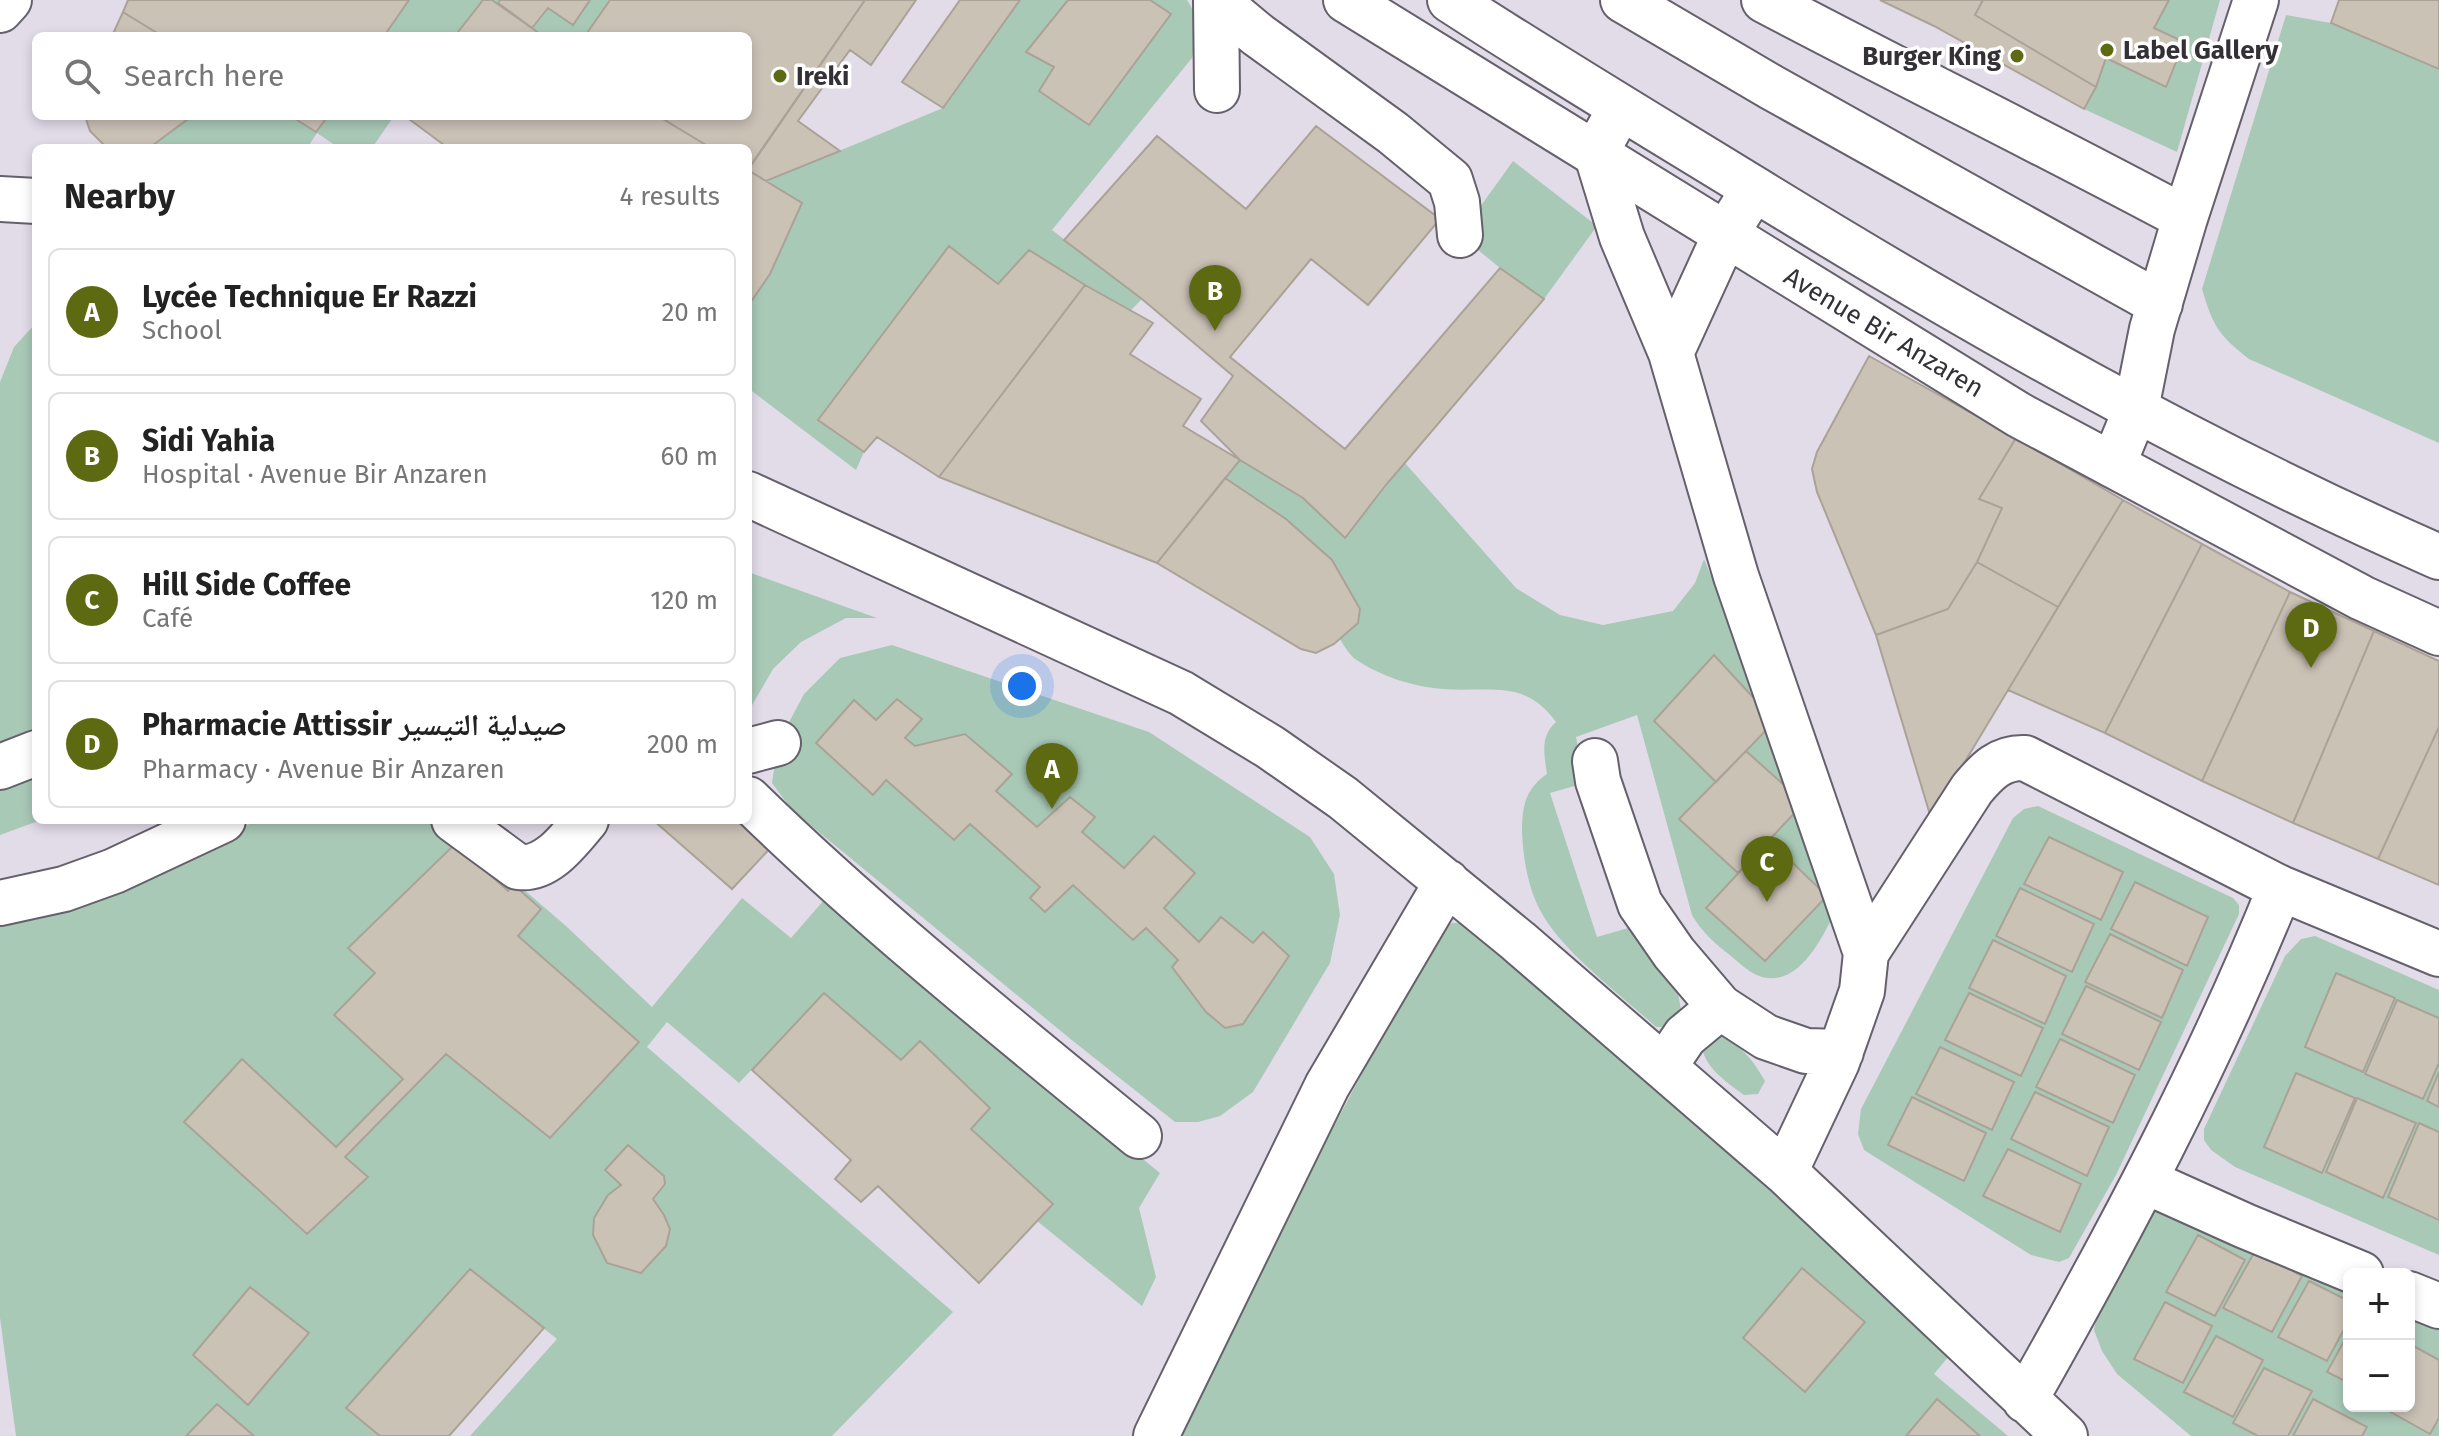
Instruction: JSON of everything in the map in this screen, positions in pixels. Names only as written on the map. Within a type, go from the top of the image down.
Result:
[{"type":"street","points":[[0,10],[9,0]]},
{"type":"street","points":[[1216,0],[1217,90]]},
{"type":"street","points":[[1216,0],[1258,35],[1393,133],[1450,180],[1457,202],[1460,235]]},
{"type":"street","name":"Avenue Bir Anzaren","points":[[1346,0],[2019,415],[2362,598],[2439,633]]},
{"type":"street","name":"Avenue Bir Anzaren","points":[[1450,0],[1620,109],[1934,298],[2136,409],[2341,514],[2439,557]]},
{"type":"street","points":[[1623,0],[1771,87],[2160,304]]},
{"type":"street","points":[[1764,0],[2185,218]]},
{"type":"street","points":[[2113,465],[2136,409],[2152,329],[2256,0]]},
{"type":"street","points":[[1620,109],[1596,152],[1622,237],[1671,353],[1736,576],[1866,953],[1862,991],[1841,1052],[1785,1172]]},
{"type":"street","points":[[1671,353],[1725,235],[1754,189]]},
{"type":"street","points":[[0,199],[32,201]]},
{"type":"street","points":[[752,496],[1181,693],[1270,747],[1343,798],[1518,941],[1785,1172],[2065,1436]]},
{"type":"street","points":[[0,767],[32,755]]},
{"type":"street","points":[[1866,953],[1988,769],[2013,758],[2025,758],[2280,888],[2439,954]]},
{"type":"street","points":[[1595,761],[1598,781],[1640,904],[1674,953],[1720,1007],[1766,1037],[1806,1051],[1841,1052]]},
{"type":"street","points":[[752,803],[817,867],[1139,1136]]},
{"type":"street","points":[[0,903],[64,889],[114,871],[214,824]]},
{"type":"street","points":[[459,824],[518,867],[528,868],[546,861],[583,824]]},
{"type":"street","points":[[1156,1436],[1327,1086],[1447,882]]},
{"type":"street","points":[[2025,1400],[2145,1181],[2246,972],[2280,888]]},
{"type":"street","points":[[1664,1067],[1685,1036],[1720,1007]]},
{"type":"street","points":[[2145,1181],[2346,1268]]},
{"type":"street","points":[[2415,1296],[2439,1306]]},
{"type":"green space","points":[[409,0],[483,0],[458,32],[387,32]]},
{"type":"green space","points":[[492,0],[610,0],[588,32],[537,32]]},
{"type":"green space","points":[[1020,0],[1187,0],[1195,14],[1197,35],[1192,58],[1052,230],[1142,299],[1131,310],[1085,285],[939,477],[877,437],[864,452],[856,470],[752,391],[752,300],[770,274],[802,203],[766,181],[943,108]]},
{"type":"green space","points":[[2169,0],[2220,0],[2177,152],[2084,109],[2106,58],[2166,87],[2183,43],[2154,28]]},
{"type":"green space","points":[[2286,15],[2331,23],[2439,69],[2439,443],[2249,359],[2223,336],[2210,312],[2202,289]]},
{"type":"green space","points":[[187,120],[297,120],[316,132],[325,120],[391,120],[375,144],[333,144],[317,133],[310,144],[154,144]]},
{"type":"green space","points":[[1513,161],[1597,226],[1544,299],[1460,235]]},
{"type":"green space","points":[[32,327],[32,823],[0,835],[0,382],[14,347]]},
{"type":"green space","points":[[1240,460],[1303,498],[1345,538],[1405,463],[1516,588],[1560,615],[1603,625],[1673,611],[1695,583],[1704,559],[1713,581],[1722,574],[1836,910],[1808,957],[1788,974],[1776,978],[1762,977],[1745,968],[1720,947],[1696,921],[1637,715],[1576,737],[1585,783],[1550,793],[1597,937],[1635,926],[1677,988],[1682,1015],[1669,1027],[1656,1027],[1609,987],[1577,957],[1550,925],[1532,892],[1527,872],[1522,832],[1524,807],[1529,792],[1547,774],[1545,739],[1556,722],[1544,708],[1518,693],[1420,686],[1397,680],[1355,659],[1340,639],[1357,623],[1332,560],[1286,519],[1225,478]]},
{"type":"green space","points":[[752,573],[877,618],[846,618],[801,642],[773,669],[752,705]]},
{"type":"green space","points":[[892,645],[1149,732],[1310,837],[1334,874],[1340,915],[1330,963],[1253,1092],[1220,1116],[1198,1122],[1175,1122],[792,810],[772,783],[778,743],[804,694],[840,658]]},
{"type":"green space","points":[[2038,806],[2233,898],[2239,905],[2239,914],[2116,1175],[2069,1258],[2059,1262],[2031,1255],[1864,1150],[1858,1134],[1861,1109],[2013,818],[2024,809]]},
{"type":"green space","points":[[250,824],[433,824],[493,863],[652,1007],[742,898],[791,938],[824,900],[1160,1173],[1139,1208],[1156,1277],[1142,1306],[1037,1221],[1053,1204],[971,1129],[989,1108],[920,1041],[901,1060],[824,993],[739,1083],[667,1022],[647,1047],[953,1312],[832,1436],[470,1436],[557,1339],[470,1270],[347,1408],[380,1436],[254,1436],[217,1404],[186,1436],[16,1436],[0,1318],[0,918],[103,893]]},
{"type":"green space","points":[[1452,923],[1463,923],[1774,1189],[1949,1356],[1934,1374],[2008,1436],[1175,1436],[1438,931]]},
{"type":"green space","points":[[2315,936],[2439,990],[2439,1255],[2235,1167],[2211,1150],[2204,1140],[2204,1129],[2285,956],[2301,939]]},
{"type":"green space","points":[[1712,1033],[1737,1046],[1755,1065],[1765,1081],[1758,1094],[1744,1095],[1710,1065],[1701,1041]]},
{"type":"green space","points":[[2155,1207],[2343,1278],[2343,1412],[2415,1412],[2415,1307],[2439,1317],[2439,1436],[2191,1436],[2117,1374],[2102,1351],[2094,1330],[2098,1310]]},
{"type":"building","points":[[128,0],[409,0],[387,32],[156,32],[123,12]]},
{"type":"building","points":[[483,0],[492,0],[537,32],[458,32]]},
{"type":"building","points":[[500,0],[590,0],[573,25],[548,8],[532,28],[498,3]]},
{"type":"building","name":"Ireki","points":[[610,0],[865,0],[752,163],[752,144],[704,144],[665,120],[752,120],[752,32],[588,32]]},
{"type":"building","points":[[865,0],[916,0],[871,65],[850,50],[798,121],[840,151],[766,181],[752,172],[752,164]]},
{"type":"building","points":[[960,0],[1020,0],[943,108],[902,82]]},
{"type":"building","points":[[1068,0],[1150,0],[1171,14],[1089,125],[1039,91],[1054,67],[1026,52]]},
{"type":"building","name":"Burger King","points":[[1880,0],[1983,0],[1975,15],[2096,87],[2084,109],[1934,26]]},
{"type":"building","name":"Label Gallery","points":[[1983,0],[2169,0],[2154,28],[2184,42],[2166,87],[2106,58],[2096,87],[1975,15]]},
{"type":"building","points":[[2339,0],[2439,0],[2439,69],[2331,23]]},
{"type":"building","points":[[123,12],[156,32],[114,32]]},
{"type":"building","points":[[86,120],[187,120],[154,144],[103,144],[90,131]]},
{"type":"building","points":[[297,120],[325,120],[316,132]]},
{"type":"building","points":[[410,120],[665,120],[704,144],[443,144]]},
{"type":"building","points":[[1316,126],[1440,219],[1368,305],[1311,259],[1230,357],[1345,449],[1500,268],[1544,299],[1386,485],[1345,538],[1303,498],[1240,460],[1201,421],[1233,376],[1142,299],[1064,240],[1157,136],[1246,209]]},
{"type":"building","points":[[752,172],[802,203],[770,274],[752,300]]},
{"type":"building","points":[[949,246],[998,284],[1029,250],[1085,285],[939,477],[877,437],[864,452],[818,420]]},
{"type":"building","points":[[1085,285],[1153,323],[1130,354],[1201,399],[1183,426],[1240,460],[1157,563],[939,477]]},
{"type":"building","points":[[1869,356],[2016,438],[1979,499],[2002,508],[1977,562],[1948,609],[1876,635],[1817,492],[1812,469],[1817,452]]},
{"type":"building","points":[[2016,438],[2123,500],[2058,607],[1977,562],[2002,508],[1979,499]]},
{"type":"building","points":[[1225,478],[1286,519],[1332,560],[1360,609],[1358,623],[1334,644],[1316,653],[1301,649],[1157,563]]},
{"type":"building","points":[[2123,500],[2202,544],[2105,733],[2008,690]]},
{"type":"building","points":[[2202,544],[2290,592],[2202,781],[2105,733]]},
{"type":"building","points":[[1977,562],[2058,607],[1931,818],[1876,635],[1948,609]]},
{"type":"building","points":[[2290,592],[2374,631],[2293,823],[2202,781]]},
{"type":"building","points":[[2374,631],[2439,661],[2439,727],[2378,859],[2293,823]]},
{"type":"building","points":[[1714,655],[1775,721],[1716,782],[1654,721]]},
{"type":"building","points":[[897,699],[922,719],[905,738],[915,746],[965,734],[1012,774],[996,791],[1037,827],[1070,797],[1095,817],[1082,832],[1124,868],[1154,836],[1195,873],[1164,908],[1199,942],[1221,917],[1253,943],[1263,932],[1289,956],[1243,1024],[1225,1028],[1206,1012],[1172,967],[1178,960],[1146,928],[1133,940],[1073,885],[1045,912],[1030,898],[1040,887],[970,824],[954,840],[886,780],[873,795],[816,743],[854,700],[876,720]]},
{"type":"building","points":[[2439,727],[2439,885],[2378,859]]},
{"type":"building","points":[[1746,751],[1804,803],[1738,873],[1679,819]]},
{"type":"building","points":[[752,823],[777,841],[732,889],[658,824]]},
{"type":"building","points":[[2049,837],[2123,872],[2101,920],[2024,884]]},
{"type":"building","points":[[1769,840],[1827,896],[1765,961],[1706,908]]},
{"type":"building","points":[[455,844],[508,891],[514,885],[541,909],[518,936],[639,1042],[550,1138],[446,1054],[345,1157],[368,1177],[307,1234],[184,1122],[242,1059],[336,1147],[403,1079],[334,1015],[375,973],[348,948]]},
{"type":"building","points":[[2135,882],[2208,917],[2187,966],[2111,929]]},
{"type":"building","points":[[2020,888],[2094,924],[2072,972],[1996,936]]},
{"type":"building","points":[[2110,934],[2183,970],[2162,1018],[2085,982]]},
{"type":"building","points":[[1993,940],[2066,976],[2045,1024],[1969,988]]},
{"type":"building","points":[[2336,973],[2395,998],[2363,1072],[2305,1047]]},
{"type":"building","points":[[2086,986],[2161,1022],[2139,1070],[2062,1034]]},
{"type":"building","points":[[824,993],[901,1060],[920,1041],[990,1108],[971,1129],[1053,1204],[979,1283],[878,1186],[861,1202],[835,1179],[851,1160],[752,1070]]},
{"type":"building","points":[[1969,993],[2043,1028],[2021,1076],[1945,1040]]},
{"type":"building","points":[[2397,1000],[2439,1018],[2439,1063],[2423,1099],[2365,1074]]},
{"type":"building","points":[[2060,1039],[2135,1075],[2113,1123],[2036,1087]]},
{"type":"building","points":[[1940,1047],[2014,1082],[1992,1130],[1916,1094]]},
{"type":"building","points":[[2439,1072],[2439,1107],[2427,1101]]},
{"type":"building","points":[[2296,1073],[2355,1098],[2322,1173],[2264,1147]]},
{"type":"building","points":[[2035,1092],[2109,1127],[2087,1176],[2011,1139]]},
{"type":"building","points":[[1912,1097],[1986,1133],[1964,1181],[1888,1145]]},
{"type":"building","points":[[2357,1098],[2416,1123],[2383,1198],[2326,1172]]},
{"type":"building","points":[[2419,1123],[2439,1132],[2439,1220],[2388,1197]]},
{"type":"building","points":[[628,1145],[664,1176],[665,1184],[653,1199],[670,1229],[666,1246],[641,1273],[607,1263],[593,1235],[594,1218],[608,1195],[621,1185],[605,1170]]},
{"type":"building","points":[[2008,1149],[2081,1184],[2060,1232],[1983,1196]]},
{"type":"building","points":[[2198,1235],[2245,1260],[2215,1316],[2166,1292]]},
{"type":"building","points":[[2255,1251],[2302,1276],[2272,1332],[2223,1308]]},
{"type":"building","points":[[1802,1268],[1865,1322],[1805,1392],[1743,1338]]},
{"type":"building","points":[[470,1269],[544,1328],[449,1436],[380,1436],[346,1408]]},
{"type":"building","points":[[2309,1281],[2343,1298],[2343,1331],[2327,1361],[2278,1337]]},
{"type":"building","points":[[250,1287],[309,1333],[248,1405],[193,1355]]},
{"type":"building","points":[[2165,1302],[2212,1326],[2183,1383],[2134,1359]]},
{"type":"building","points":[[2216,1336],[2263,1360],[2233,1417],[2184,1392]]},
{"type":"building","points":[[2343,1343],[2343,1380],[2327,1372]]},
{"type":"building","points":[[2415,1347],[2439,1360],[2439,1418],[2430,1434],[2391,1412],[2415,1412]]},
{"type":"building","points":[[2264,1368],[2312,1391],[2288,1436],[2258,1436],[2233,1423]]},
{"type":"building","points":[[1937,1399],[1980,1436],[1906,1436]]},
{"type":"building","points":[[2313,1399],[2367,1427],[2362,1436],[2293,1436]]},
{"type":"building","points":[[217,1404],[254,1436],[186,1436]]},
{"type":"place","name":"Label Gallery","points":[[2107,50]]},
{"type":"place","name":"Burger King","points":[[2017,56]]},
{"type":"place","name":"Ireki","points":[[780,76]]},
{"type":"place","name":"Sidi Yahia","points":[[1215,331]]},
{"type":"place","name":"Pharmacie Attissir صيدلية التيسير","points":[[2311,668]]},
{"type":"place","name":"Lycée Technique Er Razzi","points":[[1052,809]]},
{"type":"place","name":"Hill Side Coffee","points":[[1767,902]]}]
